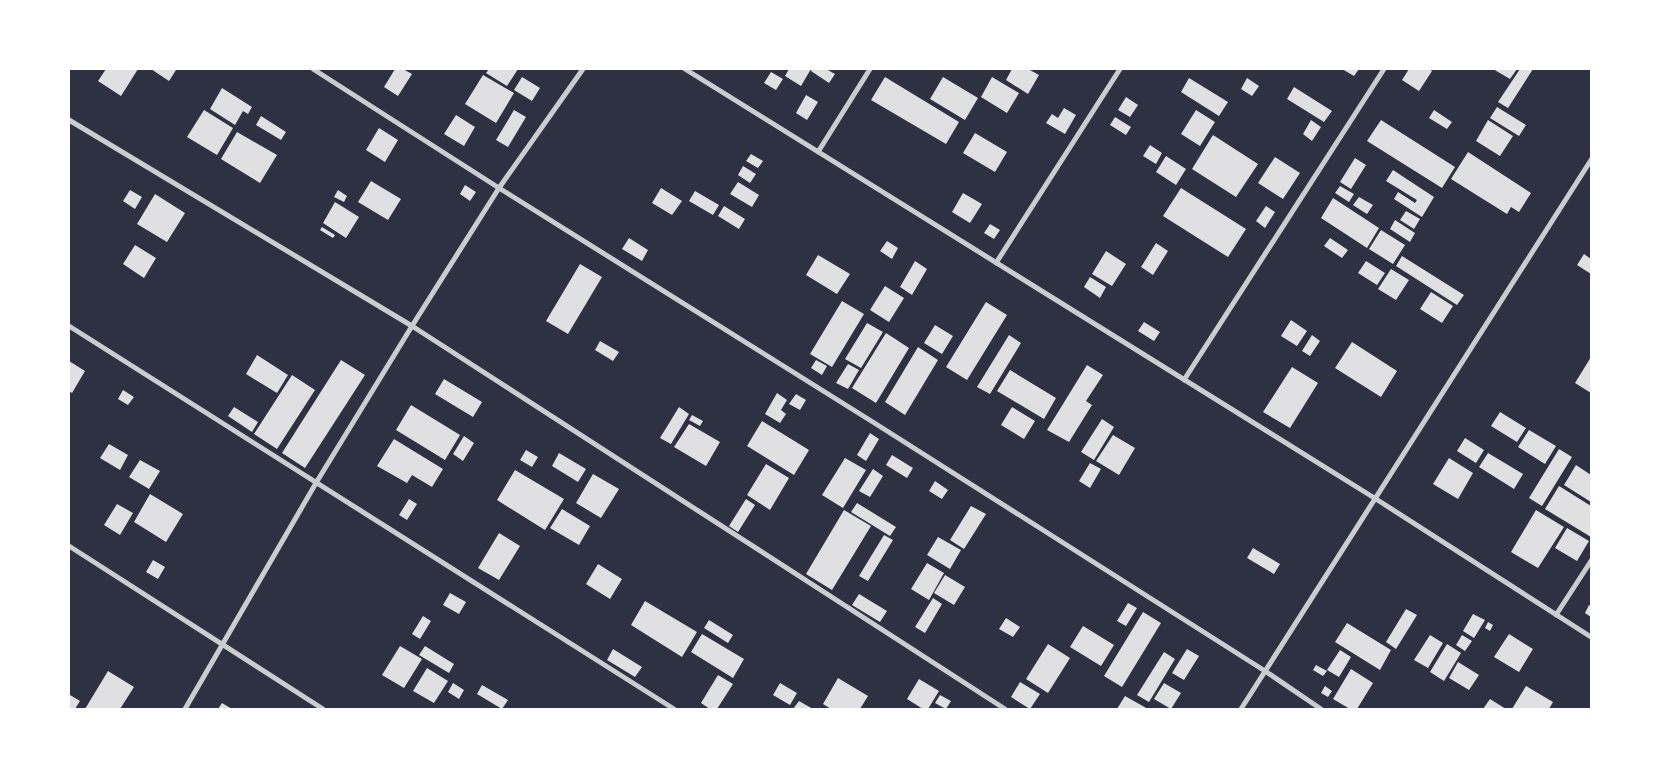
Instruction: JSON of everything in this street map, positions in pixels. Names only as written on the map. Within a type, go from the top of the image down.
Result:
[{"type":"street","points":[[312,69],[1265,671],[1321,709]]},
{"type":"street","points":[[185,709],[316,482],[412,326],[498,188],[583,69]]},
{"type":"street","points":[[685,69],[1376,500],[1591,637]]},
{"type":"street","points":[[818,152],[870,69]]},
{"type":"street","points":[[996,263],[1120,69]]},
{"type":"street","points":[[1184,380],[1384,69]]},
{"type":"street","points":[[69,120],[412,326],[1005,709]]},
{"type":"street","points":[[1241,709],[1591,160]]},
{"type":"street","points":[[69,326],[674,709]]},
{"type":"street","points":[[69,546],[323,709]]},
{"type":"street","points":[[1556,615],[1591,561]]},
{"type":"building","points":[[106,69],[138,69],[121,96],[98,81]]},
{"type":"building","points":[[151,69],[173,69],[176,70],[169,81]]},
{"type":"building","points":[[395,69],[403,69],[412,74],[398,96],[384,87]]},
{"type":"building","points":[[489,69],[518,69],[507,86],[486,73]]},
{"type":"building","points":[[789,69],[811,69],[801,86],[785,76]]},
{"type":"building","points":[[812,69],[826,69],[835,74],[829,83],[811,71]]},
{"type":"building","points":[[1012,69],[1028,69],[1039,75],[1028,94],[1006,80]]},
{"type":"building","points":[[1342,69],[1359,69],[1354,76]]},
{"type":"building","points":[[1409,69],[1429,69],[1432,71],[1419,91],[1402,80]]},
{"type":"building","points":[[1493,69],[1517,69],[1510,79]]},
{"type":"building","points":[[1520,69],[1533,69],[1508,108],[1498,102]]},
{"type":"building","points":[[771,72],[783,79],[776,90],[764,83]]},
{"type":"building","points":[[483,75],[514,93],[496,123],[465,104]]},
{"type":"building","points":[[522,77],[540,88],[532,101],[514,90]]},
{"type":"building","points":[[885,77],[959,122],[946,144],[871,100]]},
{"type":"building","points":[[943,77],[978,98],[965,120],[930,99]]},
{"type":"building","points":[[992,77],[1019,93],[1007,113],[981,97]]},
{"type":"building","points":[[1189,78],[1228,102],[1219,116],[1181,92]]},
{"type":"building","points":[[1247,78],[1259,86],[1252,96],[1241,89]]},
{"type":"building","points":[[1294,87],[1332,111],[1324,122],[1287,99]]},
{"type":"building","points":[[222,88],[252,107],[248,114],[243,111],[235,125],[210,109]]},
{"type":"building","points":[[806,95],[818,102],[807,120],[796,113]]},
{"type":"building","points":[[1126,97],[1138,105],[1130,117],[1118,110]]},
{"type":"building","points":[[1497,107],[1526,125],[1519,136],[1490,118]]},
{"type":"building","points":[[1064,108],[1076,115],[1065,134],[1046,123],[1052,114],[1058,118]]},
{"type":"building","points":[[204,110],[233,128],[217,155],[187,137]]},
{"type":"building","points":[[514,110],[526,117],[508,147],[496,140]]},
{"type":"building","points":[[1196,110],[1215,122],[1200,146],[1181,134]]},
{"type":"building","points":[[1434,110],[1452,122],[1447,129],[1429,118]]},
{"type":"building","points":[[456,115],[475,127],[464,146],[444,134]]},
{"type":"building","points":[[261,116],[286,132],[281,140],[256,125]]},
{"type":"building","points":[[1115,117],[1131,127],[1126,135],[1110,125]]},
{"type":"building","points":[[1311,120],[1321,127],[1312,141],[1303,134]]},
{"type":"building","points":[[1381,120],[1455,167],[1442,188],[1367,141]]},
{"type":"building","points":[[1488,120],[1513,136],[1500,156],[1476,141]]},
{"type":"building","points":[[379,128],[398,140],[385,162],[366,150]]},
{"type":"building","points":[[237,132],[277,155],[260,183],[221,159]]},
{"type":"building","points":[[975,133],[1007,152],[995,172],[963,153]]},
{"type":"building","points":[[1213,135],[1258,164],[1236,197],[1192,169]]},
{"type":"building","points":[[1150,145],[1162,153],[1156,164],[1143,156]]},
{"type":"building","points":[[1468,152],[1531,193],[1519,212],[1511,207],[1507,214],[1451,179]]},
{"type":"building","points":[[751,154],[763,161],[758,168],[746,161]]},
{"type":"building","points":[[1166,156],[1186,169],[1176,185],[1156,172]]},
{"type":"building","points":[[1275,157],[1300,173],[1283,199],[1258,183]]},
{"type":"building","points":[[1355,158],[1366,165],[1351,189],[1340,182]]},
{"type":"building","points":[[743,166],[756,174],[750,183],[738,175]]},
{"type":"building","points":[[1393,170],[1434,197],[1422,217],[1394,199],[1398,192],[1415,203],[1417,200],[1386,181]]},
{"type":"building","points":[[371,181],[401,199],[388,220],[358,202]]},
{"type":"building","points":[[738,182],[759,195],[752,207],[730,194]]},
{"type":"building","points":[[465,185],[476,192],[470,201],[460,194]]},
{"type":"building","points":[[1340,186],[1354,194],[1349,202],[1335,193]]},
{"type":"building","points":[[661,188],[682,201],[672,215],[652,203]]},
{"type":"building","points":[[1181,188],[1246,229],[1228,257],[1163,216]]},
{"type":"building","points":[[130,190],[142,197],[135,209],[123,201]]},
{"type":"building","points":[[338,190],[347,196],[344,202],[334,197]]},
{"type":"building","points":[[695,191],[719,205],[713,215],[689,201]]},
{"type":"building","points":[[963,193],[982,204],[970,223],[952,212]]},
{"type":"building","points":[[155,194],[185,213],[167,242],[137,224]]},
{"type":"building","points":[[1359,197],[1373,205],[1367,214],[1353,205]]},
{"type":"building","points":[[1333,198],[1379,228],[1367,248],[1321,218]]},
{"type":"building","points":[[335,202],[359,217],[346,238],[323,223]]},
{"type":"building","points":[[724,206],[745,219],[739,229],[718,216]]},
{"type":"building","points":[[1266,206],[1275,212],[1265,228],[1256,221]]},
{"type":"building","points":[[1406,211],[1420,219],[1414,229],[1400,220]]},
{"type":"building","points":[[1395,220],[1415,233],[1410,242],[1390,229]]},
{"type":"building","points":[[990,224],[1000,230],[994,239],[984,233]]},
{"type":"building","points":[[322,227],[335,235],[333,238],[320,230]]},
{"type":"building","points":[[1381,230],[1405,245],[1393,264],[1369,249]]},
{"type":"building","points":[[629,238],[648,250],[642,261],[622,249]]},
{"type":"building","points":[[1330,238],[1348,250],[1342,258],[1324,246]]},
{"type":"building","points":[[887,241],[898,248],[892,259],[880,251]]},
{"type":"building","points":[[1156,243],[1168,251],[1153,275],[1141,267]]},
{"type":"building","points":[[135,245],[156,258],[144,278],[123,264]]},
{"type":"building","points":[[1106,251],[1126,264],[1112,286],[1092,274]]},
{"type":"building","points":[[1584,254],[1591,259],[1591,274],[1577,265]]},
{"type":"building","points":[[818,255],[850,274],[837,294],[806,275]]},
{"type":"building","points":[[1402,256],[1464,295],[1457,305],[1396,266]]},
{"type":"building","points":[[915,261],[927,269],[912,295],[900,287]]},
{"type":"building","points":[[1366,261],[1385,273],[1377,285],[1358,273]]},
{"type":"building","points":[[580,264],[602,277],[568,334],[546,321]]},
{"type":"building","points":[[1391,269],[1409,280],[1396,300],[1378,289]]},
{"type":"building","points":[[1090,277],[1106,287],[1100,298],[1084,287]]},
{"type":"building","points":[[885,286],[904,298],[889,322],[870,310]]},
{"type":"building","points":[[1431,292],[1453,306],[1442,323],[1420,309]]},
{"type":"building","points":[[842,301],[864,314],[832,367],[810,354]]},
{"type":"building","points":[[986,302],[1007,315],[967,380],[946,367]]},
{"type":"building","points":[[1291,320],[1307,331],[1297,346],[1281,336]]},
{"type":"building","points":[[1144,322],[1160,332],[1154,341],[1138,331]]},
{"type":"building","points":[[867,323],[883,332],[861,368],[845,359]]},
{"type":"building","points":[[935,325],[953,336],[942,354],[924,343]]},
{"type":"building","points":[[886,333],[909,348],[876,403],[852,388]]},
{"type":"building","points":[[1009,335],[1021,343],[990,394],[977,387]]},
{"type":"building","points":[[1312,335],[1320,341],[1310,356],[1302,351]]},
{"type":"building","points":[[600,341],[619,352],[613,361],[595,350]]},
{"type":"building","points":[[1352,342],[1397,371],[1381,397],[1335,368]]},
{"type":"building","points":[[918,347],[938,360],[905,415],[885,402]]},
{"type":"building","points":[[257,355],[288,375],[277,393],[246,374]]},
{"type":"building","points":[[1591,357],[1591,393],[1575,383]]},
{"type":"building","points":[[341,360],[365,375],[305,468],[282,453]]},
{"type":"building","points":[[816,360],[827,366],[822,375],[811,368]]},
{"type":"building","points":[[69,361],[85,371],[72,393],[69,391]]},
{"type":"building","points":[[848,364],[859,370],[848,389],[836,383]]},
{"type":"building","points":[[1087,365],[1103,375],[1086,401],[1092,405],[1069,442],[1047,430]]},
{"type":"building","points":[[1292,367],[1318,383],[1290,428],[1263,412]]},
{"type":"building","points":[[1010,370],[1056,398],[1044,419],[997,391]]},
{"type":"building","points":[[292,375],[315,390],[277,449],[254,434]]},
{"type":"building","points":[[444,379],[482,402],[473,417],[435,394]]},
{"type":"building","points":[[123,390],[134,397],[128,405],[118,399]]},
{"type":"building","points":[[777,393],[787,400],[781,410],[786,414],[780,423],[765,414]]},
{"type":"building","points":[[796,394],[806,400],[800,410],[789,404]]},
{"type":"building","points":[[411,405],[460,435],[445,460],[396,430]]},
{"type":"building","points":[[234,407],[258,422],[252,432],[228,416]]},
{"type":"building","points":[[679,407],[689,414],[671,444],[660,438]]},
{"type":"building","points":[[1012,407],[1035,421],[1024,439],[1001,425]]},
{"type":"building","points":[[1500,412],[1526,428],[1517,442],[1491,426]]},
{"type":"building","points":[[692,415],[703,421],[700,426],[689,420]]},
{"type":"building","points":[[1102,419],[1114,427],[1094,460],[1081,452]]},
{"type":"building","points":[[762,421],[809,450],[794,475],[747,446]]},
{"type":"building","points":[[689,424],[720,442],[706,466],[674,447]]},
{"type":"building","points":[[1529,430],[1556,446],[1545,464],[1518,447]]},
{"type":"building","points":[[870,433],[879,439],[866,461],[857,455]]},
{"type":"building","points":[[1113,435],[1135,448],[1119,475],[1096,461]]},
{"type":"building","points":[[464,436],[474,443],[463,461],[453,454]]},
{"type":"building","points":[[1465,438],[1484,450],[1476,463],[1457,451]]},
{"type":"building","points":[[394,439],[443,469],[432,487],[412,475],[407,483],[377,466]]},
{"type":"building","points":[[109,444],[128,455],[120,470],[100,458]]},
{"type":"building","points":[[1559,449],[1572,457],[1542,506],[1529,498]]},
{"type":"building","points":[[526,450],[538,457],[532,467],[520,460]]},
{"type":"building","points":[[559,453],[586,469],[578,482],[552,466]]},
{"type":"building","points":[[1488,453],[1523,474],[1514,489],[1479,467]]},
{"type":"building","points":[[892,455],[913,468],[907,478],[886,465]]},
{"type":"building","points":[[845,458],[866,470],[843,508],[822,495]]},
{"type":"building","points":[[1449,458],[1473,473],[1458,499],[1433,484]]},
{"type":"building","points":[[140,460],[160,471],[149,489],[129,477]]},
{"type":"building","points":[[1090,463],[1101,469],[1090,488],[1079,481]]},
{"type":"building","points":[[766,464],[789,478],[770,510],[747,495]]},
{"type":"building","points":[[1576,465],[1591,475],[1591,502],[1564,485]]},
{"type":"building","points":[[873,469],[883,476],[870,497],[859,491]]},
{"type":"building","points":[[515,470],[564,499],[545,530],[497,500]]},
{"type":"building","points":[[593,474],[619,489],[601,518],[576,503]]},
{"type":"building","points":[[935,481],[948,490],[942,499],[929,491]]},
{"type":"building","points":[[1559,486],[1591,506],[1591,537],[1545,509]]},
{"type":"building","points":[[150,494],[183,514],[166,542],[134,522]]},
{"type":"building","points":[[409,499],[417,504],[407,520],[399,515]]},
{"type":"building","points":[[746,499],[755,505],[738,532],[729,526]]},
{"type":"building","points":[[857,503],[896,527],[890,536],[851,512]]},
{"type":"building","points":[[117,504],[133,513],[120,535],[104,525]]},
{"type":"building","points":[[971,506],[986,514],[964,549],[950,540]]},
{"type":"building","points":[[562,509],[590,526],[579,545],[550,528]]},
{"type":"building","points":[[844,510],[871,526],[832,590],[806,574]]},
{"type":"building","points":[[1536,510],[1564,527],[1538,568],[1511,552]]},
{"type":"building","points":[[1567,528],[1589,541],[1577,561],[1555,548]]},
{"type":"building","points":[[499,533],[520,546],[499,580],[478,568]]},
{"type":"building","points":[[884,535],[893,540],[868,581],[859,576]]},
{"type":"building","points":[[938,537],[961,550],[950,569],[927,555]]},
{"type":"building","points":[[1253,548],[1280,564],[1274,574],[1247,558]]},
{"type":"building","points":[[153,560],[165,567],[158,579],[146,572]]},
{"type":"building","points":[[927,563],[944,573],[929,600],[911,589]]},
{"type":"building","points":[[598,564],[622,579],[610,599],[586,584]]},
{"type":"building","points":[[945,575],[965,587],[954,605],[934,593]]},
{"type":"building","points":[[450,593],[466,602],[459,614],[443,605]]},
{"type":"building","points":[[859,594],[887,611],[880,622],[852,605]]},
{"type":"building","points":[[933,598],[942,604],[925,633],[915,627]]},
{"type":"building","points":[[645,601],[697,632],[682,657],[631,625]]},
{"type":"building","points":[[1128,603],[1137,608],[1126,626],[1117,621]]},
{"type":"building","points":[[1589,605],[1591,606],[1591,617],[1585,613]]},
{"type":"building","points":[[1406,609],[1417,615],[1396,649],[1386,642]]},
{"type":"building","points":[[1143,612],[1161,623],[1122,687],[1104,676]]},
{"type":"building","points":[[1473,614],[1485,620],[1474,638],[1463,631]]},
{"type":"building","points":[[423,616],[431,621],[420,639],[412,634]]},
{"type":"building","points":[[1006,618],[1020,627],[1013,637],[999,629]]},
{"type":"building","points":[[709,620],[733,635],[728,643],[704,628]]},
{"type":"building","points":[[1488,622],[1493,625],[1490,631],[1485,628]]},
{"type":"building","points":[[1347,623],[1391,650],[1380,670],[1335,642]]},
{"type":"building","points":[[1083,626],[1114,645],[1101,666],[1070,647]]},
{"type":"building","points":[[702,634],[744,659],[733,678],[691,652]]},
{"type":"building","points":[[1509,634],[1533,649],[1519,672],[1494,657]]},
{"type":"building","points":[[1430,635],[1443,643],[1428,668],[1414,660]]},
{"type":"building","points":[[1462,635],[1472,641],[1465,651],[1456,645]]},
{"type":"building","points":[[1048,644],[1070,658],[1048,693],[1026,679]]},
{"type":"building","points":[[1447,644],[1461,653],[1444,681],[1430,672]]},
{"type":"building","points":[[400,646],[422,659],[404,688],[382,675]]},
{"type":"building","points":[[425,646],[454,664],[449,673],[419,655]]},
{"type":"building","points":[[613,649],[642,667],[635,677],[607,660]]},
{"type":"building","points":[[1187,649],[1199,656],[1184,680],[1172,673]]},
{"type":"building","points":[[1340,650],[1351,657],[1339,677],[1327,670]]},
{"type":"building","points":[[1164,652],[1175,659],[1149,702],[1137,695]]},
{"type":"building","points":[[1458,662],[1479,675],[1469,690],[1449,678]]},
{"type":"building","points":[[1316,665],[1327,671],[1323,676],[1313,670]]},
{"type":"building","points":[[427,668],[448,681],[434,703],[413,691]]},
{"type":"building","points":[[1351,669],[1373,683],[1357,709],[1350,709],[1333,699]]},
{"type":"building","points":[[108,671],[134,687],[120,709],[85,709]]},
{"type":"building","points":[[718,675],[733,684],[717,709],[710,709],[701,703]]},
{"type":"building","points":[[838,678],[868,696],[860,709],[831,709],[823,704]]},
{"type":"building","points":[[919,679],[939,691],[928,709],[923,709],[907,699]]},
{"type":"building","points":[[1020,682],[1040,694],[1030,709],[1011,697]]},
{"type":"building","points":[[453,683],[464,690],[459,699],[448,692]]},
{"type":"building","points":[[780,683],[797,693],[790,705],[773,695]]},
{"type":"building","points":[[1164,683],[1181,693],[1171,709],[1154,699]]},
{"type":"building","points":[[482,685],[508,700],[502,709],[477,694]]},
{"type":"building","points":[[1325,686],[1332,691],[1328,697],[1321,693]]},
{"type":"building","points":[[1526,686],[1553,702],[1549,709],[1512,709]]},
{"type":"building","points":[[70,695],[80,701],[75,709],[69,709]]},
{"type":"building","points":[[940,695],[951,701],[946,709],[935,703]]},
{"type":"building","points":[[1125,696],[1148,709],[1117,709]]},
{"type":"building","points":[[1490,699],[1506,709],[1483,709]]},
{"type":"building","points":[[799,701],[813,709],[793,709]]},
{"type":"building","points":[[222,703],[232,709],[218,709]]}]
